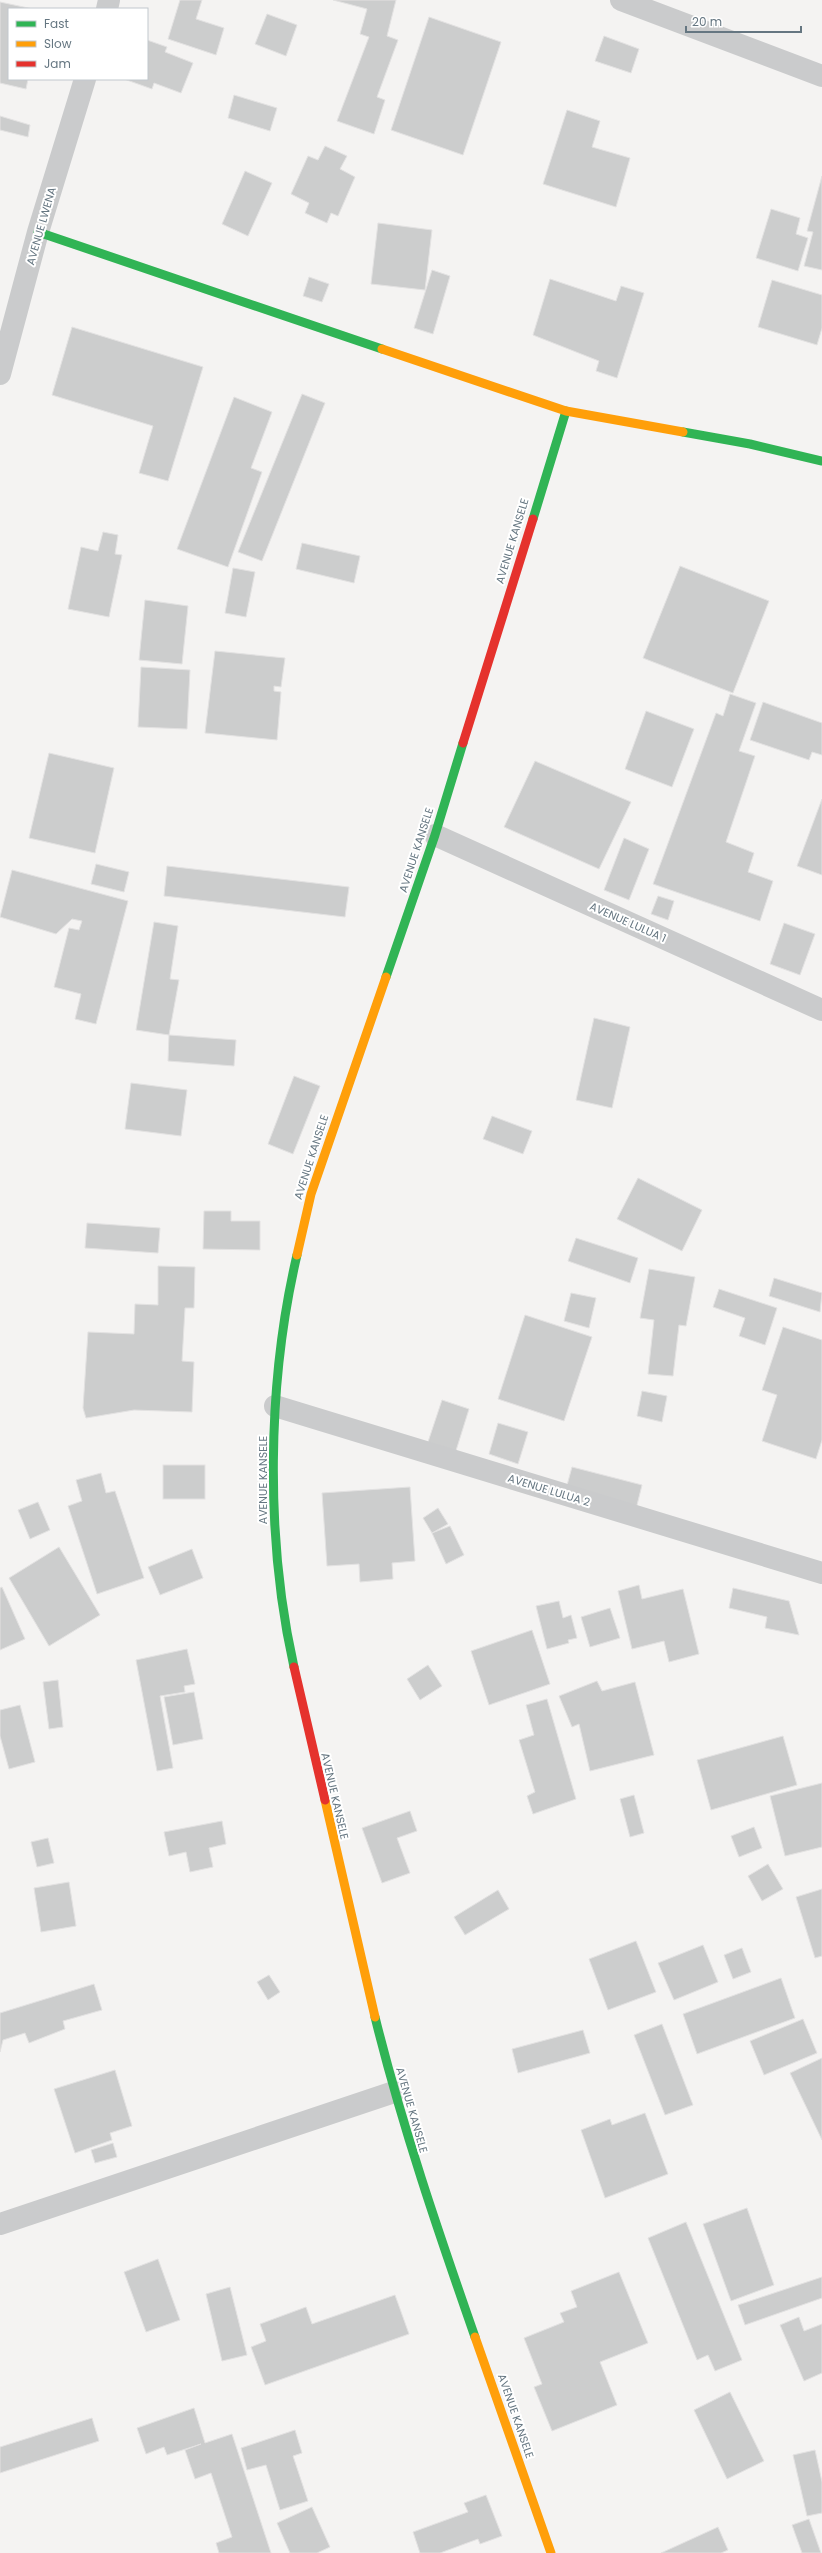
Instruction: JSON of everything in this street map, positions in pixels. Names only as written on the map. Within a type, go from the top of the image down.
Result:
[{"type":"street","points":[[621,0],[822,76]]},
{"type":"street","name":"AVENUE LWENA","points":[[0,374],[38,232],[85,80]]},
{"type":"street","points":[[38,232],[566,410],[750,444],[822,461]]},
{"type":"street","name":"AVENUE KANSELE","points":[[551,2553],[424,2192],[394,2092],[324,1804],[284,1621],[275,1549],[275,1406],[293,1271],[311,1194],[435,835],[566,410]]},
{"type":"street","name":"AVENUE LULUA 1","points":[[435,835],[822,1010]]},
{"type":"street","name":"AVENUE LULUA 2","points":[[275,1406],[822,1574]]},
{"type":"street","points":[[0,2224],[394,2092]]},
{"type":"building","points":[[180,0],[202,0],[196,19],[224,28],[216,55],[168,39]]},
{"type":"building","points":[[333,0],[396,0],[387,36],[398,40],[377,97],[385,100],[374,134],[337,121],[369,37],[360,34],[367,9]]},
{"type":"building","points":[[0,2],[28,8],[8,8],[8,80],[28,80],[26,89],[0,83]]},
{"type":"building","points":[[267,14],[297,25],[286,56],[255,44]]},
{"type":"building","points":[[429,17],[501,42],[463,155],[391,130]]},
{"type":"building","points":[[604,36],[639,49],[631,73],[595,61]]},
{"type":"building","points":[[148,40],[167,47],[165,52],[193,63],[181,93],[154,83],[152,89],[127,80],[148,80]]},
{"type":"building","points":[[234,95],[277,108],[270,131],[228,118]]},
{"type":"building","points":[[567,110],[600,121],[592,147],[630,158],[616,207],[543,184]]},
{"type":"building","points":[[0,116],[30,125],[28,137],[0,130]]},
{"type":"building","points":[[325,146],[347,156],[340,169],[355,177],[338,216],[331,213],[327,223],[305,213],[309,203],[291,194],[308,156],[318,160]]},
{"type":"building","points":[[245,171],[272,183],[248,236],[222,224]]},
{"type":"building","points":[[822,176],[822,270],[804,266],[813,232],[807,231]]},
{"type":"building","points":[[771,209],[800,218],[796,234],[808,238],[798,271],[756,258]]},
{"type":"building","points":[[378,223],[432,230],[425,290],[371,284]]},
{"type":"building","points":[[432,270],[450,276],[433,334],[414,328]]},
{"type":"building","points":[[309,277],[329,284],[322,302],[303,296]]},
{"type":"building","points":[[550,279],[616,301],[621,286],[644,293],[617,378],[596,371],[599,361],[533,335]]},
{"type":"building","points":[[772,280],[822,295],[822,328],[817,345],[758,327]]},
{"type":"building","points":[[72,327],[203,367],[168,481],[139,473],[153,426],[52,395]]},
{"type":"building","points":[[302,394],[325,403],[262,561],[238,552]]},
{"type":"building","points":[[234,397],[272,412],[251,468],[262,472],[228,567],[177,549]]},
{"type":"building","points":[[103,532],[118,535],[115,554],[122,555],[109,617],[68,609],[81,547],[98,551]]},
{"type":"building","points":[[302,543],[360,556],[354,583],[296,569]]},
{"type":"building","points":[[680,566],[769,601],[733,693],[643,658]]},
{"type":"building","points":[[233,568],[255,572],[246,617],[225,613]]},
{"type":"building","points":[[145,600],[188,606],[182,664],[139,660]]},
{"type":"building","points":[[215,651],[285,658],[281,687],[274,686],[274,691],[281,692],[277,740],[205,733]]},
{"type":"building","points":[[141,667],[190,670],[187,729],[138,727]]},
{"type":"building","points":[[730,694],[756,703],[739,751],[755,756],[726,842],[754,853],[748,872],[773,881],[760,921],[653,884],[716,713],[723,716]]},
{"type":"building","points":[[763,702],[822,723],[822,755],[812,752],[809,760],[750,740]]},
{"type":"building","points":[[646,711],[694,729],[672,787],[625,769]]},
{"type":"building","points":[[49,753],[114,768],[95,853],[29,838]]},
{"type":"building","points":[[535,761],[631,802],[599,869],[504,827]]},
{"type":"building","points":[[822,799],[822,875],[797,866]]},
{"type":"building","points":[[624,838],[649,849],[629,900],[604,890]]},
{"type":"building","points":[[96,864],[129,872],[124,892],[91,884]]},
{"type":"building","points":[[167,866],[349,887],[345,917],[164,896]]},
{"type":"building","points":[[12,870],[128,901],[96,1024],[75,1019],[81,994],[54,987],[69,928],[79,930],[82,921],[72,919],[56,934],[0,917]]},
{"type":"building","points":[[658,896],[674,901],[668,920],[651,914]]},
{"type":"building","points":[[154,922],[178,926],[170,979],[179,980],[169,1035],[136,1030]]},
{"type":"building","points":[[784,923],[815,934],[800,975],[770,964]]},
{"type":"building","points":[[594,1018],[630,1027],[612,1108],[576,1100]]},
{"type":"building","points":[[169,1035],[236,1040],[234,1066],[168,1061]]},
{"type":"building","points":[[294,1076],[320,1086],[293,1154],[268,1144]]},
{"type":"building","points":[[131,1083],[187,1090],[181,1136],[125,1129]]},
{"type":"building","points":[[492,1116],[532,1131],[523,1154],[483,1139]]},
{"type":"building","points":[[638,1178],[702,1210],[682,1251],[617,1219]]},
{"type":"building","points":[[204,1211],[231,1211],[231,1221],[260,1221],[260,1250],[203,1249]]},
{"type":"building","points":[[87,1223],[160,1228],[158,1253],[85,1248]]},
{"type":"building","points":[[576,1238],[638,1258],[630,1283],[568,1261]]},
{"type":"building","points":[[158,1266],[195,1267],[194,1308],[185,1308],[182,1361],[194,1362],[192,1412],[134,1410],[86,1418],[83,1408],[88,1332],[134,1334],[135,1304],[158,1305]]},
{"type":"building","points":[[649,1269],[695,1277],[686,1326],[679,1325],[673,1376],[648,1374],[654,1320],[640,1318]]},
{"type":"building","points":[[774,1278],[822,1293],[820,1312],[769,1296]]},
{"type":"building","points":[[719,1289],[777,1308],[765,1345],[739,1336],[745,1318],[713,1307]]},
{"type":"building","points":[[571,1293],[596,1298],[589,1328],[564,1321]]},
{"type":"building","points":[[525,1315],[592,1337],[564,1421],[498,1399]]},
{"type":"building","points":[[783,1327],[822,1340],[822,1440],[816,1459],[762,1441],[777,1395],[762,1390]]},
{"type":"building","points":[[642,1391],[667,1396],[662,1422],[637,1416]]},
{"type":"building","points":[[442,1400],[469,1409],[454,1457],[426,1448]]},
{"type":"building","points":[[498,1423],[528,1432],[518,1464],[489,1454]]},
{"type":"building","points":[[163,1465],[205,1465],[205,1499],[163,1499]]},
{"type":"building","points":[[572,1467],[642,1485],[635,1513],[566,1489]]},
{"type":"building","points":[[101,1473],[106,1493],[115,1491],[144,1578],[97,1594],[68,1506],[82,1501],[76,1480]]},
{"type":"building","points":[[410,1487],[415,1561],[392,1563],[393,1579],[360,1582],[359,1564],[327,1566],[322,1493]]},
{"type":"building","points":[[38,1502],[50,1530],[30,1539],[18,1510]]},
{"type":"building","points":[[438,1508],[448,1524],[432,1533],[423,1518]]},
{"type":"building","points":[[450,1526],[464,1555],[446,1564],[432,1533]]},
{"type":"building","points":[[59,1547],[100,1615],[49,1646],[9,1578]]},
{"type":"building","points":[[192,1549],[203,1578],[160,1595],[148,1567]]},
{"type":"building","points":[[639,1585],[642,1599],[683,1589],[699,1654],[669,1662],[664,1641],[632,1649],[618,1591]]},
{"type":"building","points":[[2,1587],[25,1639],[0,1650],[0,1588]]},
{"type":"building","points":[[733,1588],[789,1601],[799,1635],[765,1628],[767,1617],[729,1608]]},
{"type":"building","points":[[559,1601],[563,1618],[571,1615],[577,1638],[568,1640],[569,1643],[547,1649],[536,1606]]},
{"type":"building","points":[[610,1608],[620,1638],[590,1647],[581,1617]]},
{"type":"building","points":[[532,1630],[550,1684],[489,1705],[471,1651]]},
{"type":"building","points":[[187,1649],[195,1684],[184,1686],[185,1692],[160,1696],[173,1768],[157,1771],[136,1660]]},
{"type":"building","points":[[428,1665],[442,1686],[420,1700],[407,1679]]},
{"type":"building","points":[[58,1680],[63,1727],[49,1729],[43,1682]]},
{"type":"building","points":[[597,1681],[602,1691],[635,1682],[654,1755],[590,1771],[579,1724],[572,1727],[559,1696]]},
{"type":"building","points":[[194,1692],[203,1739],[173,1745],[164,1697]]},
{"type":"building","points":[[547,1699],[576,1799],[533,1814],[527,1796],[535,1792],[519,1740],[534,1735],[526,1705]]},
{"type":"building","points":[[20,1705],[35,1762],[9,1769],[0,1736],[0,1710]]},
{"type":"building","points":[[783,1736],[797,1785],[711,1810],[697,1760]]},
{"type":"building","points":[[822,1783],[822,1847],[785,1856],[770,1796]]},
{"type":"building","points":[[634,1795],[644,1833],[630,1837],[620,1799]]},
{"type":"building","points":[[410,1811],[417,1831],[397,1838],[410,1873],[382,1883],[362,1828]]},
{"type":"building","points":[[222,1821],[226,1844],[209,1848],[213,1867],[190,1872],[186,1852],[169,1856],[164,1832]]},
{"type":"building","points":[[754,1827],[762,1848],[739,1857],[731,1836]]},
{"type":"building","points":[[48,1838],[54,1863],[37,1867],[31,1842]]},
{"type":"building","points":[[768,1864],[783,1889],[762,1901],[748,1876]]},
{"type":"building","points":[[69,1882],[76,1926],[41,1932],[34,1888]]},
{"type":"building","points":[[822,1889],[822,1956],[815,1958],[796,1897]]},
{"type":"building","points":[[498,1890],[509,1909],[465,1935],[454,1917]]},
{"type":"building","points":[[636,1941],[656,1992],[608,2010],[589,1959]]},
{"type":"building","points":[[703,1945],[718,1982],[674,2000],[658,1963]]},
{"type":"building","points":[[742,1948],[751,1972],[733,1979],[724,1955]]},
{"type":"building","points":[[269,1975],[280,1992],[268,2000],[257,1982]]},
{"type":"building","points":[[781,1978],[795,2018],[697,2054],[683,2014]]},
{"type":"building","points":[[94,1984],[102,2010],[63,2021],[65,2029],[29,2043],[25,2033],[3,2040],[0,2052],[0,2013]]},
{"type":"building","points":[[803,2019],[817,2053],[764,2075],[750,2041]]},
{"type":"building","points":[[662,2024],[693,2105],[665,2115],[634,2035]]},
{"type":"building","points":[[583,2030],[590,2053],[518,2073],[512,2049]]},
{"type":"building","points":[[822,2058],[822,2140],[790,2073]]},
{"type":"building","points":[[115,2070],[132,2126],[110,2133],[112,2140],[75,2153],[54,2089]]},
{"type":"building","points":[[645,2113],[668,2174],[605,2198],[581,2130],[610,2119],[612,2125]]},
{"type":"building","points":[[113,2143],[117,2157],[95,2163],[91,2150]]},
{"type":"building","points":[[747,2208],[774,2285],[731,2301],[703,2224]]},
{"type":"building","points":[[686,2222],[742,2360],[715,2371],[708,2355],[697,2360],[648,2238]]},
{"type":"building","points":[[158,2259],[180,2320],[146,2332],[124,2272]]},
{"type":"building","points":[[619,2272],[648,2343],[600,2362],[617,2405],[552,2431],[534,2387],[542,2384],[524,2338],[564,2322],[560,2313],[577,2307],[571,2291]]},
{"type":"building","points":[[822,2277],[822,2298],[745,2325],[738,2305]]},
{"type":"building","points":[[230,2287],[247,2355],[222,2361],[206,2294]]},
{"type":"building","points":[[395,2295],[409,2334],[265,2385],[251,2347],[266,2341],[260,2324],[306,2307],[312,2324]]},
{"type":"building","points":[[799,2317],[804,2331],[822,2324],[822,2373],[804,2381],[780,2325]]},
{"type":"building","points":[[730,2392],[764,2461],[727,2479],[694,2410]]},
{"type":"building","points":[[194,2408],[205,2443],[232,2434],[271,2553],[219,2553],[216,2543],[232,2537],[211,2473],[195,2479],[185,2450],[201,2444],[167,2455],[164,2447],[146,2454],[137,2428]]},
{"type":"building","points":[[92,2418],[99,2441],[0,2473],[0,2447]]},
{"type":"building","points":[[295,2430],[302,2453],[293,2456],[308,2501],[280,2510],[266,2465],[247,2470],[241,2448]]},
{"type":"building","points":[[815,2450],[822,2482],[822,2513],[807,2516],[793,2455]]},
{"type":"building","points":[[486,2495],[502,2536],[480,2544],[478,2539],[440,2553],[420,2553],[413,2532],[468,2512],[464,2503]]},
{"type":"building","points":[[312,2507],[330,2547],[317,2553],[290,2553],[277,2523]]},
{"type":"building","points":[[809,2519],[821,2553],[802,2553],[792,2525]]},
{"type":"building","points":[[718,2527],[728,2550],[721,2553],[661,2553]]},
{"type":"traffic: fast","points":[[38,232],[382,349]]},
{"type":"traffic: fast","points":[[533,519],[566,411]]},
{"type":"traffic: fast","points":[[683,432],[750,444],[822,461]]},
{"type":"traffic: fast","points":[[386,977],[435,835],[463,743]]},
{"type":"traffic: fast","points":[[294,1667],[285,1618],[278,1566],[274,1514],[273,1461],[275,1408],[280,1355],[287,1304],[297,1255]]},
{"type":"traffic: fast","points":[[375,2017],[409,2138],[434,2218],[475,2337]]},
{"type":"traffic: slow","points":[[382,349],[566,411],[683,432]]},
{"type":"traffic: slow","points":[[297,1255],[311,1194],[386,977]]},
{"type":"traffic: slow","points":[[325,1800],[375,2017]]},
{"type":"traffic: slow","points":[[475,2337],[551,2553]]},
{"type":"traffic: jam","points":[[463,743],[533,519]]},
{"type":"traffic: jam","points":[[294,1667],[325,1800]]}]
